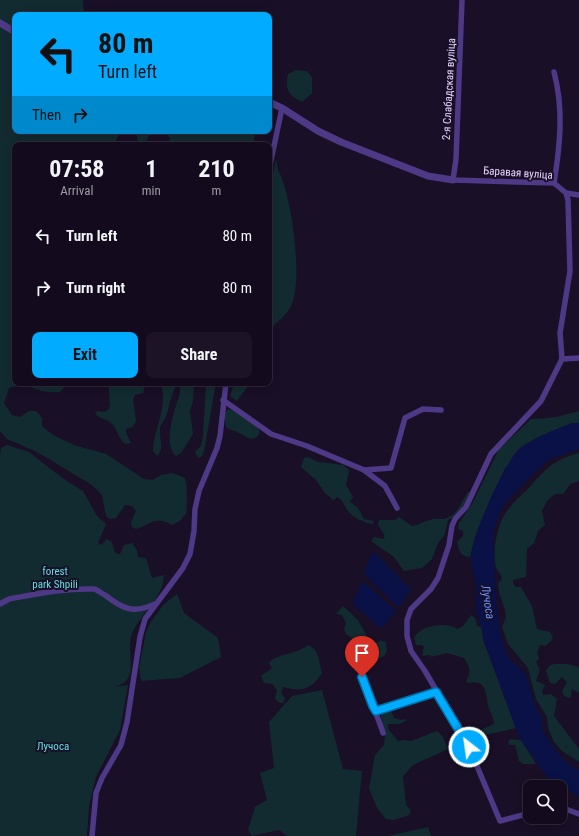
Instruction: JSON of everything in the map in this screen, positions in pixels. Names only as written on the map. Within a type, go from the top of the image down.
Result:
[{"type":"street","name":"2-я Слабадская вуліца","points":[[453,180],[456,158],[462,0]]},
{"type":"street","points":[[0,23],[12,30]]},
{"type":"street","points":[[554,72],[560,92],[561,116],[554,183]]},
{"type":"street","points":[[272,103],[318,131],[341,142],[428,176],[453,180]]},
{"type":"street","points":[[272,156],[282,108]]},
{"type":"street","name":"Баравая вуліца","points":[[453,180],[554,183],[566,193]]},
{"type":"street","points":[[523,815],[500,821],[469,747],[411,652],[407,636],[407,620],[411,609],[431,589],[438,578],[452,526],[455,519],[466,507],[491,454],[541,400],[562,359],[560,334],[570,271],[568,200],[566,193],[579,195]]},
{"type":"street","points":[[562,359],[579,358]]},
{"type":"street","points":[[92,836],[96,793],[102,778],[121,745],[127,722],[140,637],[145,619],[155,603],[183,568],[190,554],[194,531],[195,509],[199,491],[217,448],[225,386]]},
{"type":"street","points":[[223,400],[271,434],[307,446],[364,470],[385,486],[397,508]]},
{"type":"street","points":[[364,470],[391,468],[405,418],[423,409],[441,410]]},
{"type":"street","points":[[0,604],[9,599],[70,589],[97,589],[117,605],[128,609],[143,609],[155,603]]},
{"type":"street","points":[[362,677],[383,733]]},
{"type":"street","points":[[376,711],[436,692]]},
{"type":"street","points":[[567,810],[579,814]]},
{"type":"green space","points":[[0,0],[83,0],[84,12],[12,12],[12,134],[119,134],[115,142],[12,142],[12,386],[18,386],[9,388],[4,403],[12,415],[20,417],[29,411],[36,411],[42,418],[42,426],[53,435],[74,445],[106,454],[144,479],[152,480],[161,475],[172,473],[185,478],[187,490],[187,512],[181,520],[172,525],[166,522],[154,521],[136,529],[132,527],[131,522],[136,511],[132,506],[125,505],[116,518],[110,519],[106,516],[102,495],[92,485],[37,452],[7,439],[0,431]]},
{"type":"green space","points":[[296,70],[307,71],[312,77],[312,93],[302,102],[293,97],[287,88],[288,74]]},
{"type":"green space","points":[[137,134],[150,134],[146,142],[138,142]]},
{"type":"green space","points":[[166,134],[255,134],[255,142],[169,142],[170,138]]},
{"type":"green space","points":[[276,159],[290,209],[293,227],[296,282],[294,297],[290,308],[272,327],[272,178]]},
{"type":"green space","points":[[30,386],[65,386],[60,392],[42,391]]},
{"type":"green space","points":[[108,386],[145,386],[143,393],[135,395],[133,399],[136,421],[133,427],[126,429],[126,433],[131,443],[125,444],[120,439],[113,425],[95,413],[97,411],[105,412],[109,409]]},
{"type":"green space","points":[[161,386],[176,386],[172,394],[166,416],[161,424],[161,450],[157,456],[153,451],[162,407],[163,390]]},
{"type":"green space","points":[[176,386],[194,386],[193,401],[190,411],[193,434],[181,453],[176,456],[170,443],[170,434],[180,393],[180,387]]},
{"type":"green space","points":[[206,386],[215,386],[204,451],[202,456],[198,458],[195,452],[201,446]]},
{"type":"green space","points":[[233,386],[248,386],[237,401],[230,396]]},
{"type":"green space","points":[[228,409],[233,410],[258,428],[260,432],[257,437],[249,438],[226,427],[224,414]]},
{"type":"green space","points":[[579,411],[579,423],[572,423],[505,468],[476,534],[470,557],[464,556],[459,550],[457,542],[463,536],[463,531],[458,529],[459,523],[472,504],[499,449],[531,419],[555,417]]},
{"type":"green space","name":"forest park Shpili","points":[[7,445],[29,452],[65,480],[83,491],[97,516],[106,524],[98,543],[102,545],[106,539],[112,542],[115,553],[120,554],[124,545],[132,543],[137,550],[138,557],[146,558],[152,578],[164,575],[160,591],[140,619],[132,634],[130,641],[131,665],[128,679],[123,684],[114,687],[128,685],[120,730],[96,777],[89,806],[87,836],[0,836],[0,455],[1,448]]},
{"type":"green space","points":[[579,453],[579,481],[570,484],[563,494],[555,494],[547,501],[542,511],[545,525],[538,531],[534,543],[527,549],[526,577],[513,580],[513,584],[516,587],[521,587],[532,606],[537,629],[550,632],[553,637],[545,646],[540,645],[537,653],[539,658],[536,662],[540,670],[536,681],[545,685],[542,691],[543,695],[551,694],[557,699],[554,716],[579,749],[579,762],[562,751],[554,742],[548,728],[547,717],[536,699],[528,668],[508,644],[502,627],[506,617],[499,592],[498,584],[502,578],[496,567],[495,546],[500,523],[503,516],[512,505],[550,466],[562,459]]},
{"type":"green space","points":[[308,457],[318,462],[344,465],[349,470],[346,485],[353,497],[350,502],[358,508],[364,519],[374,521],[373,524],[356,518],[350,514],[341,499],[336,497],[336,499],[333,500],[325,493],[316,480],[301,467],[304,458]]},
{"type":"green space","points":[[468,492],[470,492],[462,508],[456,515],[448,520],[444,536],[438,543],[432,559],[422,568],[404,571],[394,557],[371,541],[374,537],[383,539],[385,536],[378,525],[379,520],[395,520],[399,517],[412,526],[433,519],[448,518],[455,512]]},
{"type":"green space","points":[[177,594],[184,613],[218,638],[221,657],[180,678],[141,681],[139,668],[146,632],[152,620],[164,604]]},
{"type":"green space","points":[[343,606],[358,620],[369,640],[374,644],[380,641],[386,642],[387,651],[384,656],[371,663],[367,670],[358,664],[354,666],[347,659],[347,655],[354,650],[355,640],[346,634],[344,629],[346,623],[342,615],[336,614]]},
{"type":"green space","points":[[471,615],[475,618],[477,626],[482,627],[483,639],[516,728],[486,735],[480,743],[477,743],[474,738],[480,730],[494,724],[484,689],[479,683],[468,683],[466,681],[470,670],[464,658],[447,653],[431,657],[430,655],[422,656],[424,647],[422,645],[416,645],[414,638],[420,631],[435,626],[446,625],[459,629]]},
{"type":"green space","points":[[308,645],[312,647],[316,653],[322,673],[314,683],[306,688],[296,689],[283,687],[281,693],[285,698],[283,703],[280,703],[275,699],[277,690],[272,684],[264,683],[261,676],[272,668],[269,663],[272,660],[304,648]]},
{"type":"green space","points":[[554,664],[568,664],[579,667],[579,693],[572,689],[571,697],[569,698],[564,696],[562,691],[567,682],[562,677],[555,684],[550,683],[546,671],[549,666]]},
{"type":"green space","points":[[322,690],[343,769],[362,771],[356,836],[287,836],[279,830],[252,836],[248,830],[255,807],[267,800],[260,773],[274,768],[269,722],[292,696]]},
{"type":"green space","points":[[390,708],[394,718],[401,720],[407,719],[401,723],[388,724],[388,729],[398,741],[411,741],[437,731],[443,737],[448,749],[413,765],[403,776],[406,805],[411,810],[409,815],[394,820],[386,819],[377,808],[369,788],[375,755],[384,745],[385,734],[381,717],[382,712]]},
{"type":"green space","points":[[510,739],[521,740],[536,764],[523,764],[519,761],[515,745],[509,745],[508,742]]},
{"type":"green space","points":[[428,827],[431,836],[388,836]]},
{"type":"water","name":"Лучоса","points":[[572,423],[579,423],[579,449],[550,459],[507,501],[500,512],[493,533],[496,599],[500,631],[506,653],[512,662],[526,674],[536,708],[542,717],[542,729],[554,748],[568,764],[579,770],[579,797],[567,790],[567,780],[552,780],[547,777],[519,737],[483,639],[476,610],[476,585],[471,559],[472,549],[482,519],[506,468],[520,448],[545,434]]},
{"type":"water","points":[[372,553],[375,553],[411,589],[400,606],[397,606],[365,575],[365,568]]},
{"type":"water","points":[[361,583],[365,583],[396,611],[383,627],[379,627],[356,607],[353,602]]},
{"type":"route","points":[[362,677],[376,711],[436,692],[469,747]]}]
